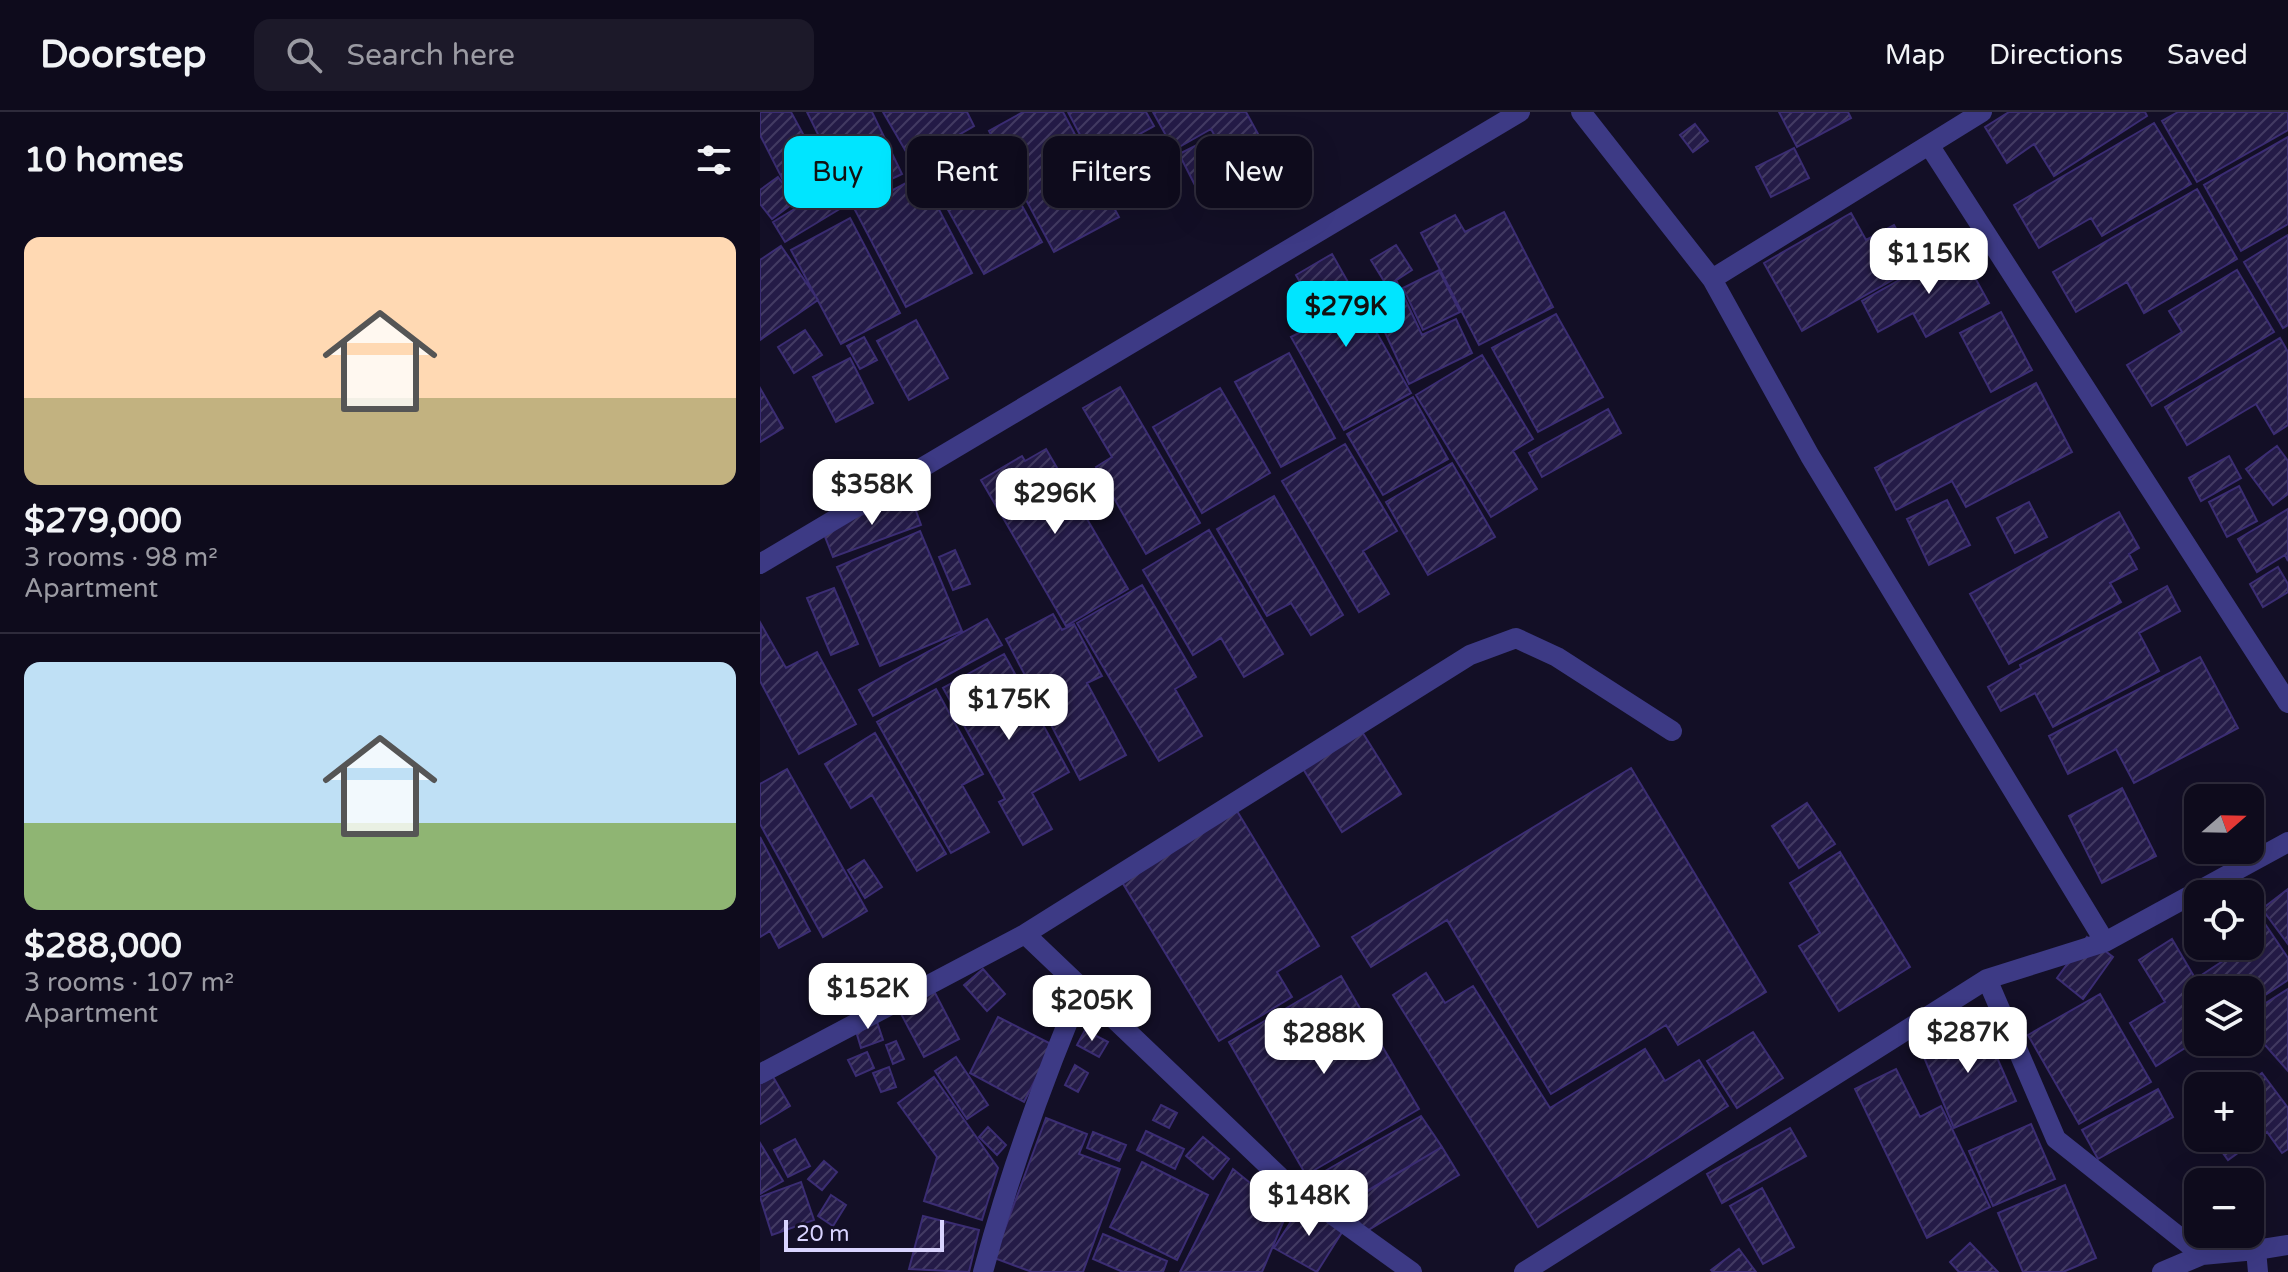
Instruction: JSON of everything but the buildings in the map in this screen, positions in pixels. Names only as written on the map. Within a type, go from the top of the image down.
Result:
[{"type":"street","points":[[760,564],[1520,112]]},
{"type":"street","points":[[1581,112],[1712,279],[1810,456],[2105,942]]},
{"type":"street","points":[[1712,279],[1982,112]]},
{"type":"street","points":[[1929,145],[2288,703]]},
{"type":"street","points":[[760,1074],[1025,934],[1470,655],[1516,638],[1557,657],[1672,731]]},
{"type":"street","points":[[1524,1272],[1987,979],[2105,942],[2288,842]]},
{"type":"street","points":[[1025,934],[1280,1177],[1412,1272]]},
{"type":"street","points":[[1987,979],[2056,1139],[2202,1255]]},
{"type":"street","points":[[983,1272],[1007,1182],[1039,1089],[1081,990]]},
{"type":"street","points":[[2162,1272],[2202,1255],[2288,1245]]},
{"type":"street","points":[[2256,1250],[2258,1272]]}]
